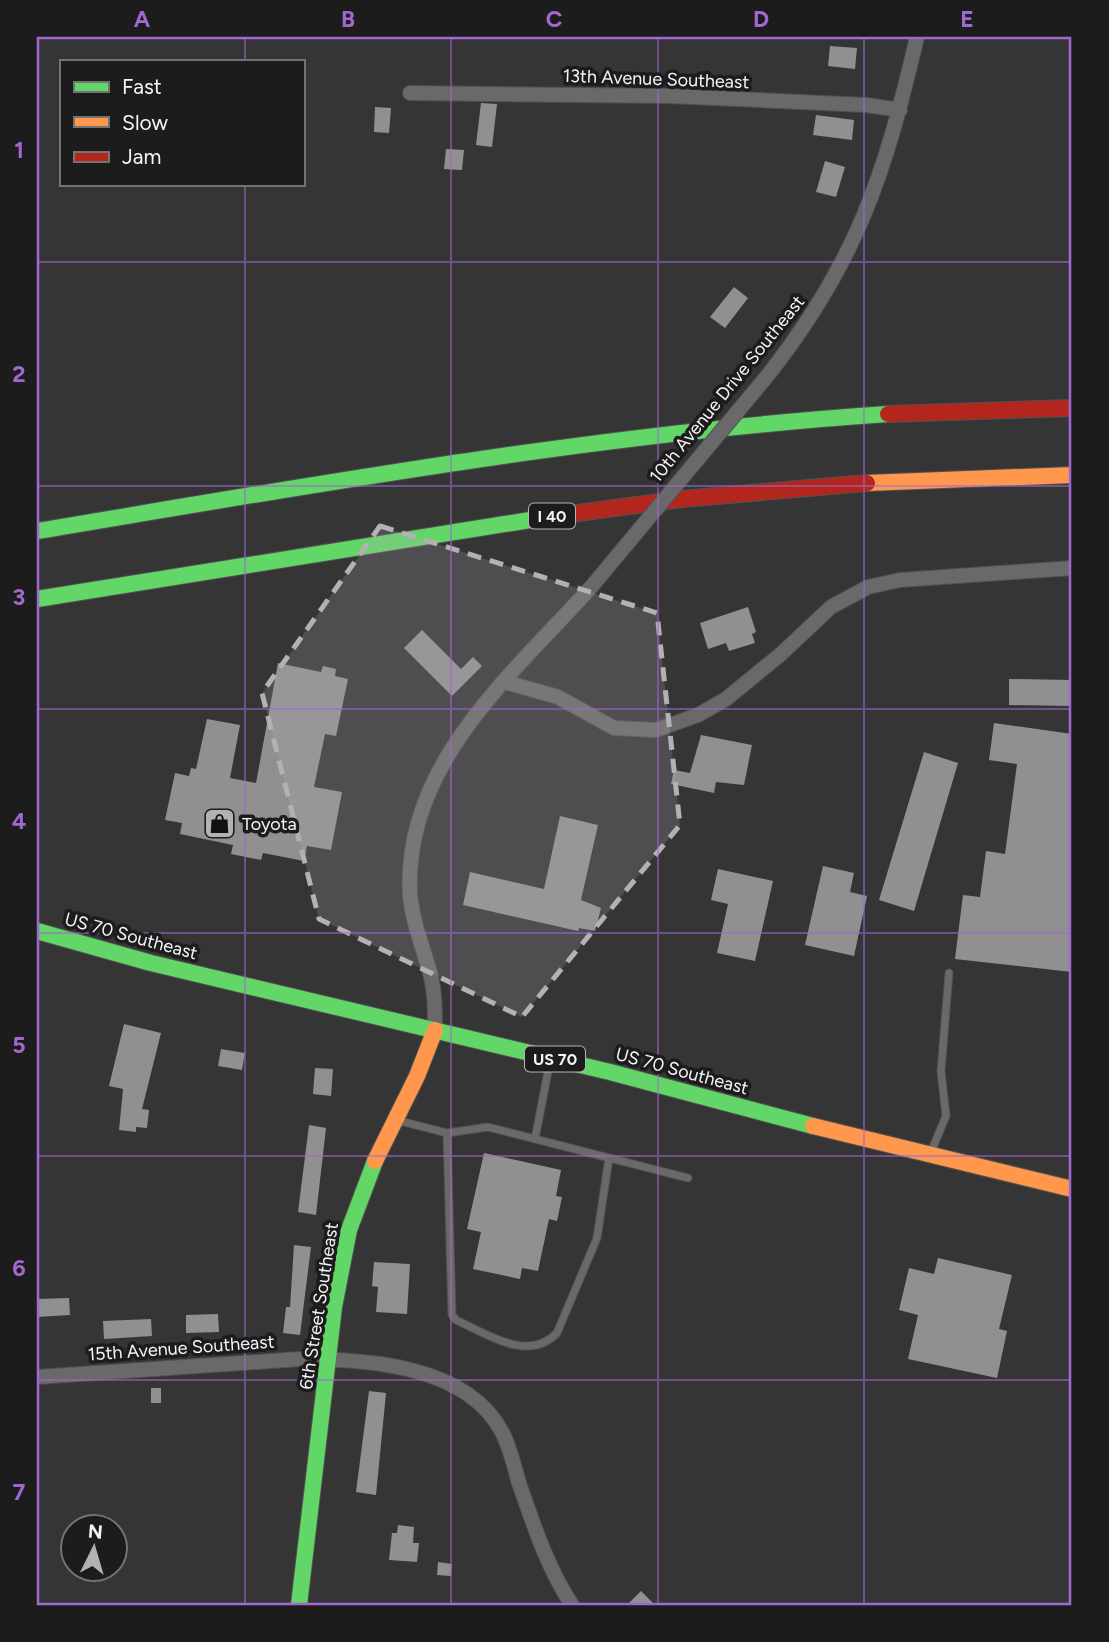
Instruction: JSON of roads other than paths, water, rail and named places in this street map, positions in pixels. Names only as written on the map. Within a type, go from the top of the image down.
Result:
[{"type":"main road","points":[[37,531],[454,464],[681,431],[926,411],[1072,408]]},
{"type":"main road","name":"I 40","points":[[37,599],[520,521],[747,491],[934,478],[1072,475]]},
{"type":"main road","name":"US 70 Southeast","points":[[37,931],[151,963],[551,1058],[1072,1189]]},
{"type":"main road","name":"6th Street Southeast","points":[[299,1605],[328,1359],[349,1230],[364,1187],[418,1076],[435,1030]]},
{"type":"street","name":"10th Avenue Drive Southeast","points":[[435,1030],[433,986],[410,897],[413,839],[425,797],[441,764],[467,726],[592,586],[768,375],[820,304],[852,246],[878,186],[917,37]]},
{"type":"street","name":"13th Avenue Southeast","points":[[410,93],[670,96],[900,110]]},
{"type":"street","points":[[505,682],[558,697],[614,728],[656,730],[698,715],[726,699],[781,654],[831,607],[867,587],[900,580],[1072,568]]},
{"type":"street","name":"15th Avenue Southeast","points":[[37,1377],[328,1359],[426,1373],[485,1407],[502,1432],[541,1550],[572,1605]]},
{"type":"lane","points":[[931,1153],[946,1116],[942,1071],[949,972]]},
{"type":"lane","points":[[535,1139],[551,1058]]},
{"type":"lane","points":[[395,1119],[447,1133],[488,1127],[688,1178]]},
{"type":"lane","points":[[447,1133],[452,1315],[456,1320],[519,1348],[549,1341],[557,1333],[597,1238],[609,1158]]},
{"type":"place","name":"Toyota","points":[[219,824]]}]
